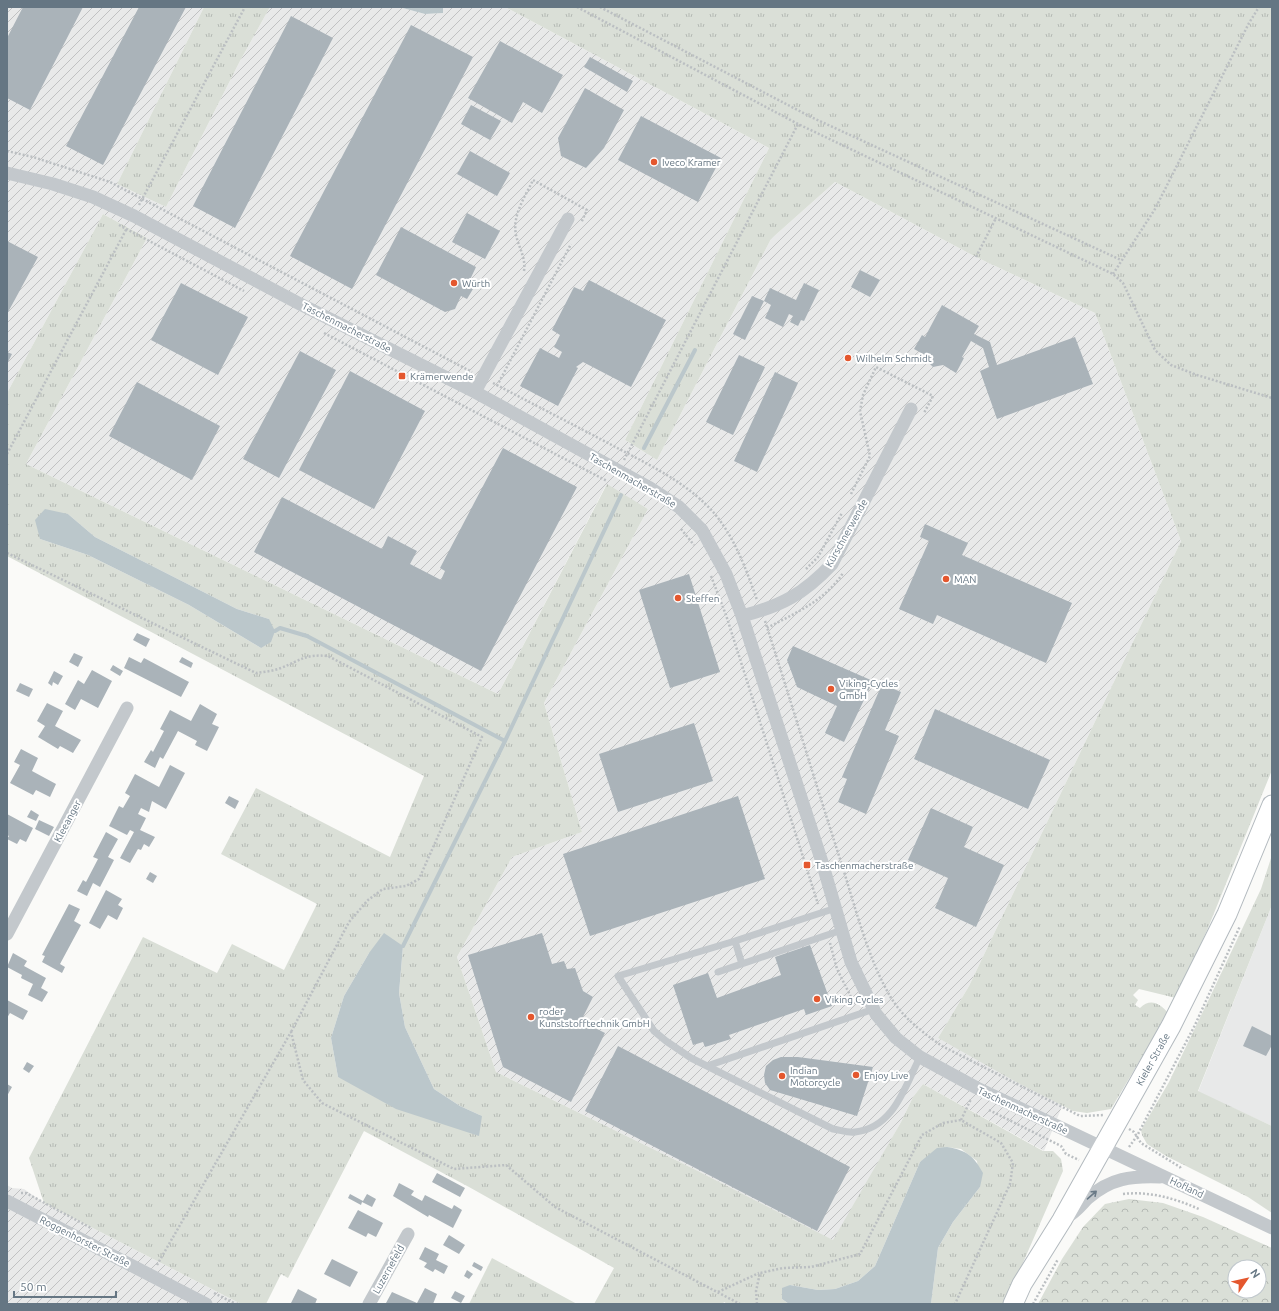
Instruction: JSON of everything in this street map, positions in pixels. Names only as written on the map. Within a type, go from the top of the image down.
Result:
[{"type":"main road","name":"Kieler Straße","points":[[1013,1304],[1022,1284],[1062,1220],[1171,1026],[1227,914],[1272,805]]},
{"type":"street","name":"Taschenmacherstraße","points":[[7,173],[53,184],[93,197],[134,216],[300,304],[475,392],[650,488],[679,507],[702,530],[726,574],[742,616],[836,908],[851,962],[874,1009],[896,1038],[920,1056],[977,1088],[1102,1147]]},
{"type":"street","points":[[475,392],[568,219]]},
{"type":"street","name":"Kürschnerwende","points":[[742,616],[761,611],[795,597],[815,582],[832,564],[911,409]]},
{"type":"street","name":"Kleeanger","points":[[7,934],[127,708]]},
{"type":"street","name":"Hofland","points":[[1102,1147],[1272,1228]]},
{"type":"street","points":[[1062,1220],[1076,1211],[1102,1186],[1114,1181],[1135,1176],[1166,1177]]},
{"type":"street","name":"Roggenhorster Straße","points":[[7,1201],[206,1304]]},
{"type":"street","name":"Luzernefeld","points":[[369,1304],[408,1234]]},
{"type":"lane","points":[[836,908],[735,941],[618,976],[654,1031],[672,1046],[706,1066],[833,1129],[854,1133],[873,1127],[889,1115],[904,1091],[920,1056]]},
{"type":"lane","points":[[718,972],[842,930]]},
{"type":"lane","points":[[735,941],[742,964]]},
{"type":"lane","points":[[706,1066],[874,1009]]},
{"type":"path","points":[[7,454],[245,7]]},
{"type":"path","points":[[577,7],[798,124],[1113,274],[1123,283],[1150,343],[1155,350],[1171,365],[1272,398]]},
{"type":"path","points":[[600,7],[811,117],[1121,260]]},
{"type":"path","points":[[1113,274],[1155,209],[1249,23],[1259,7]]},
{"type":"path","points":[[618,471],[798,124]]},
{"type":"path","points":[[7,151],[32,157],[110,182],[662,471],[696,495],[714,513],[732,538],[748,574],[856,912],[877,969],[890,996],[905,1016],[942,1046],[1080,1116],[1102,1114],[1134,1132],[1141,1143],[1180,1167],[1186,1186]]},
{"type":"path","points":[[976,257],[996,218]]},
{"type":"path","points":[[113,222],[248,293]]},
{"type":"path","points":[[322,331],[610,483]]},
{"type":"path","points":[[680,528],[698,550]]},
{"type":"path","points":[[7,553],[256,673],[279,669],[300,658],[313,654],[328,656],[482,737],[418,880],[406,886],[383,889],[368,900],[349,922],[291,1032],[151,1276]]},
{"type":"path","points":[[708,570],[728,623],[821,913]]},
{"type":"path","points":[[827,934],[837,969],[860,1014]]},
{"type":"path","points":[[291,1032],[303,1080],[322,1103],[454,1169],[506,1165],[555,1207],[740,1304]]},
{"type":"path","points":[[1137,1136],[1188,1038]]},
{"type":"path","points":[[961,1120],[977,1088]]},
{"type":"path","points":[[964,1097],[977,1104]]},
{"type":"path","points":[[984,1107],[1062,1146],[1066,1154],[1092,1165]]},
{"type":"path","points":[[718,1292],[760,1273],[783,1268],[810,1267],[860,1254],[922,1135],[943,1123],[961,1120],[1001,1143],[1013,1163],[1010,1184],[955,1304]]},
{"type":"path","points":[[1119,1195],[1138,1193],[1150,1194],[1179,1200],[1201,1210]]},
{"type":"path","points":[[1033,1304],[1062,1253]]},
{"type":"path","points":[[757,1304],[756,1291],[760,1273]]},
{"type":"shaded area","points":[[7,7],[204,7],[117,184],[166,207],[240,61],[270,7],[399,7],[425,14],[443,13],[443,7],[505,7],[769,148],[625,440],[657,460],[771,239],[835,182],[976,257],[1095,313],[1181,541],[969,986],[938,1038],[1063,1104],[1044,1151],[923,1084],[913,1097],[901,1122],[834,1241],[694,1169],[496,1072],[457,957],[512,857],[582,832],[544,703],[648,509],[606,485],[498,694],[26,464],[147,238],[103,214],[7,393]]},
{"type":"shaded area","points":[[399,7],[443,7],[443,13],[425,14]]},
{"type":"shaded area","points":[[45,509],[68,514],[95,537],[237,609],[269,619],[275,631],[271,642],[261,648],[189,605],[88,555],[40,539],[35,520]]},
{"type":"shaded area","points":[[1272,905],[1272,1126],[1198,1092]]},
{"type":"shaded area","points":[[384,933],[403,946],[399,993],[405,1027],[434,1089],[460,1106],[482,1116],[479,1136],[396,1109],[338,1077],[331,1038],[344,996],[369,953]]},
{"type":"shaded area","points":[[947,1147],[959,1150],[969,1155],[973,1158],[983,1173],[980,1187],[953,1222],[938,1248],[931,1304],[789,1304],[782,1299],[782,1288],[790,1285],[818,1290],[835,1289],[858,1281],[875,1266],[920,1162],[937,1148]]},
{"type":"shaded area","points":[[7,1185],[12,1188],[24,1189],[44,1203],[241,1304],[7,1304]]},
{"type":"green space","points":[[204,7],[270,7],[240,61],[166,207],[117,184]]},
{"type":"green space","points":[[505,7],[1272,7],[1272,770],[1208,928],[1176,998],[1139,989],[1133,995],[1138,1000],[1135,1005],[1140,1008],[1147,1003],[1155,1003],[1168,1013],[1111,1109],[1087,1113],[1073,1111],[1020,1084],[938,1038],[969,986],[1181,541],[1095,313],[976,257],[835,182],[771,239],[657,460],[625,440],[769,148]]},
{"type":"green space","points":[[103,214],[147,238],[26,464],[498,694],[607,484],[648,509],[544,703],[582,832],[512,857],[457,957],[496,1072],[694,1169],[833,1240],[901,1122],[913,1097],[923,1084],[1043,1151],[1053,1151],[1061,1159],[1063,1171],[1005,1304],[931,1304],[938,1248],[953,1222],[980,1187],[977,1161],[961,1149],[947,1147],[920,1162],[875,1266],[858,1281],[835,1289],[818,1290],[790,1285],[782,1299],[789,1304],[727,1304],[724,1302],[723,1304],[594,1304],[614,1268],[469,1187],[364,1131],[288,1278],[281,1274],[266,1304],[241,1304],[44,1203],[29,1158],[143,937],[217,973],[232,944],[284,970],[317,904],[221,854],[256,788],[390,857],[424,776],[7,556],[7,393]],"holes":[[[68,514],[95,537],[237,609],[269,619],[261,648],[189,605],[88,555],[40,539]],[[403,946],[399,993],[405,1027],[434,1089],[460,1106],[482,1116],[338,1077],[331,1038],[344,996],[369,953]]]},
{"type":"green space","points":[[1272,855],[1272,905],[1198,1091],[1272,1126],[1272,1213],[1248,1197],[1166,1156],[1147,1144],[1141,1130],[1169,1082],[1209,999],[1261,889]]},
{"type":"green space","points":[[1129,1199],[1163,1203],[1203,1217],[1272,1248],[1272,1304],[1038,1304],[1062,1259],[1083,1227],[1105,1204]]},
{"type":"green space","points":[[492,1258],[577,1304],[469,1304]]},
{"type":"building","points":[[23,7],[83,7],[30,110],[7,98],[7,38]]},
{"type":"building","points":[[139,7],[186,7],[103,165],[66,146]]},
{"type":"building","points":[[291,16],[333,38],[235,228],[193,206]]},
{"type":"building","points":[[411,25],[473,57],[352,289],[290,256]]},
{"type":"building","points":[[500,41],[563,75],[542,113],[523,102],[512,123],[468,98]]},
{"type":"building","points":[[590,57],[633,81],[627,92],[584,67]]},
{"type":"building","points":[[585,88],[624,110],[604,148],[586,168],[561,156],[558,138]]},
{"type":"building","points":[[471,105],[501,121],[490,140],[461,124]]},
{"type":"building","points":[[641,116],[721,158],[698,202],[618,160]]},
{"type":"building","points":[[470,151],[510,173],[497,196],[457,174]]},
{"type":"building","points":[[467,213],[500,231],[485,259],[452,242]]},
{"type":"building","points":[[401,227],[476,267],[467,286],[473,289],[467,299],[461,296],[455,309],[445,312],[376,275]]},
{"type":"building","points":[[7,241],[38,257],[7,314]]},
{"type":"building","points":[[860,270],[880,280],[870,297],[851,287]]},
{"type":"building","points":[[589,280],[666,320],[631,387],[583,362],[576,367],[578,368],[558,406],[520,386],[540,348],[559,358],[562,352],[554,347],[560,335],[552,330],[574,287],[583,291]]},
{"type":"building","points":[[181,283],[248,317],[218,375],[151,340]]},
{"type":"building","points":[[804,283],[819,290],[804,321],[801,320],[798,326],[790,322],[793,316],[789,314],[783,327],[765,318],[771,305],[764,301],[770,288],[796,300]]},
{"type":"building","points":[[752,296],[764,301],[745,340],[733,334]]},
{"type":"building","points":[[942,305],[979,326],[974,334],[990,342],[997,365],[1075,337],[1093,384],[997,419],[980,371],[989,367],[983,348],[971,341],[962,357],[964,358],[956,373],[943,365],[933,367],[928,362],[927,356],[914,349],[922,335],[925,337]]},
{"type":"building","points":[[300,351],[336,370],[279,478],[243,459]]},
{"type":"building","points":[[7,352],[12,354],[7,364]]},
{"type":"building","points":[[739,355],[765,367],[733,435],[706,422]]},
{"type":"building","points":[[350,371],[425,411],[374,509],[299,470]]},
{"type":"building","points":[[775,372],[798,383],[757,472],[734,461]]},
{"type":"building","points":[[137,382],[220,426],[192,480],[109,436]]},
{"type":"building","points":[[503,448],[577,487],[481,671],[254,552],[282,497],[382,549],[388,536],[417,551],[410,564],[441,580],[445,571],[440,568]]},
{"type":"building","points":[[925,524],[968,543],[962,555],[1072,603],[1046,663],[937,615],[933,624],[899,609],[929,541],[920,537]]},
{"type":"building","points":[[689,574],[720,672],[670,688],[639,590]]},
{"type":"building","points":[[137,633],[150,639],[146,647],[133,640]]},
{"type":"building","points":[[793,646],[873,681],[844,742],[825,733],[837,706],[797,687],[787,660]]},
{"type":"building","points":[[74,653],[83,657],[78,667],[69,662]]},
{"type":"building","points":[[129,657],[141,663],[144,658],[189,682],[181,697],[124,668]]},
{"type":"building","points":[[182,657],[193,663],[191,668],[179,662]]},
{"type":"building","points":[[113,665],[123,671],[120,676],[110,670]]},
{"type":"building","points":[[92,670],[112,681],[98,708],[81,699],[75,710],[65,704],[78,680],[84,684]]},
{"type":"building","points":[[54,671],[63,676],[58,685],[53,682],[52,686],[48,683]]},
{"type":"building","points":[[20,683],[33,689],[29,697],[16,691]]},
{"type":"building","points":[[882,684],[901,692],[885,730],[899,736],[866,814],[838,802],[847,779],[842,777]]},
{"type":"building","points":[[47,703],[63,711],[55,726],[81,740],[73,753],[60,746],[58,749],[38,737],[45,726],[37,721]]},
{"type":"building","points":[[200,704],[217,714],[212,724],[219,727],[207,751],[195,745],[197,741],[178,731],[163,759],[160,757],[155,768],[144,762],[151,750],[153,752],[164,731],[160,729],[170,710],[191,721]]},
{"type":"building","points":[[935,709],[1050,760],[1028,809],[914,759]]},
{"type":"building","points":[[694,723],[713,781],[618,812],[599,754]]},
{"type":"building","points":[[21,749],[38,758],[32,771],[56,784],[50,797],[36,790],[33,795],[10,783],[20,765],[14,762]]},
{"type":"building","points":[[170,765],[185,773],[166,809],[152,801],[149,812],[141,808],[138,814],[146,818],[140,830],[155,837],[149,847],[144,844],[141,850],[138,849],[130,863],[120,858],[134,832],[130,830],[127,835],[109,826],[119,806],[123,808],[130,796],[125,793],[135,774],[159,787]]},
{"type":"building","points":[[229,796],[239,801],[235,809],[225,803]]},
{"type":"building","points":[[738,796],[765,879],[590,936],[563,854]]},
{"type":"building","points":[[931,808],[973,827],[964,847],[1004,865],[976,927],[935,908],[948,878],[908,860]]},
{"type":"building","points":[[31,810],[39,815],[36,821],[27,817]]},
{"type":"building","points":[[7,814],[33,828],[26,842],[20,839],[17,844],[7,839],[9,836],[7,835]]},
{"type":"building","points":[[39,820],[54,827],[49,836],[35,829]]},
{"type":"building","points":[[106,832],[118,839],[108,857],[114,860],[100,887],[93,883],[87,896],[77,891],[83,880],[86,882],[98,859],[93,857]]},
{"type":"building","points":[[150,872],[157,876],[153,883],[146,879]]},
{"type":"building","points":[[106,890],[122,899],[118,905],[123,908],[117,920],[108,915],[100,929],[89,923]]},
{"type":"building","points":[[69,904],[80,909],[74,921],[81,925],[60,964],[65,967],[62,973],[42,962],[45,956],[42,955]]},
{"type":"building","name":"roder Kunststofftechnik GmbH","points":[[542,933],[552,964],[564,961],[567,969],[575,968],[583,991],[593,997],[581,1021],[605,1033],[571,1102],[503,1067],[468,955]]},
{"type":"building","points":[[810,945],[832,1006],[806,1015],[804,1009],[729,1035],[731,1039],[705,1047],[703,1042],[693,1045],[673,985],[708,973],[717,998],[781,975],[775,957]]},
{"type":"building","points":[[13,953],[27,961],[24,966],[46,978],[41,988],[48,992],[42,1002],[28,995],[33,984],[21,978],[22,975],[7,967]]},
{"type":"building","points":[[7,1000],[28,1011],[23,1020],[10,1013],[7,1018]]},
{"type":"building","points":[[1252,1026],[1272,1036],[1272,1045],[1266,1056],[1243,1046]]},
{"type":"building","points":[[618,1046],[850,1167],[817,1231],[585,1111]]},
{"type":"building","points":[[781,1057],[798,1057],[873,1067],[857,1116],[770,1090],[765,1083],[764,1075],[766,1066],[773,1060]]},
{"type":"building","points":[[27,1062],[34,1066],[29,1073],[23,1069]]},
{"type":"building","points":[[7,1084],[12,1087],[7,1096]]},
{"type":"building","points":[[437,1173],[465,1188],[460,1197],[432,1182]]},
{"type":"building","points":[[399,1183],[414,1191],[411,1195],[422,1201],[425,1195],[452,1209],[454,1205],[462,1210],[453,1228],[429,1215],[428,1217],[393,1196]]},
{"type":"building","points":[[350,1194],[363,1201],[367,1194],[376,1199],[372,1207],[362,1202],[361,1205],[348,1198]]},
{"type":"building","points":[[358,1210],[383,1223],[376,1237],[368,1233],[366,1237],[348,1228]]},
{"type":"building","points":[[449,1235],[465,1245],[459,1254],[443,1245]]},
{"type":"building","points":[[425,1247],[439,1254],[436,1260],[448,1266],[444,1274],[435,1269],[433,1272],[424,1267],[427,1263],[419,1259]]},
{"type":"building","points":[[332,1259],[358,1272],[350,1287],[324,1274]]},
{"type":"building","points":[[474,1262],[483,1267],[481,1271],[472,1266]]},
{"type":"building","points":[[467,1270],[473,1274],[469,1279],[464,1276]]},
{"type":"building","points":[[425,1288],[437,1294],[433,1304],[386,1303],[392,1292],[417,1303]]},
{"type":"building","points":[[298,1289],[317,1299],[315,1304],[291,1303]]},
{"type":"building","points":[[455,1291],[465,1296],[461,1303],[451,1298]]},
{"type":"waterway","points":[[644,448],[695,350]]},
{"type":"waterway","points":[[403,946],[505,741],[621,495]]},
{"type":"waterway","points":[[275,631],[280,628],[307,636],[505,741]]},
{"type":"place","name":"Iveco Kramer","points":[[654,162]]},
{"type":"place","name":"Würth","points":[[454,283]]},
{"type":"place","name":"Wilhelm Schmidt","points":[[848,358]]},
{"type":"place","name":"Krämerwende","points":[[402,376]]},
{"type":"place","name":"MAN","points":[[946,579]]},
{"type":"place","name":"Steffen","points":[[678,598]]},
{"type":"place","name":"Viking-Cycles GmbH","points":[[831,689]]},
{"type":"place","name":"Taschenmacherstraße","points":[[807,865]]},
{"type":"place","name":"Viking Cycles","points":[[817,999]]},
{"type":"place","name":"roder Kunststofftechnik GmbH","points":[[531,1017]]},
{"type":"place","name":"Enjoy Live","points":[[856,1075]]},
{"type":"place","name":"Indian Motorcycle","points":[[782,1076]]}]
